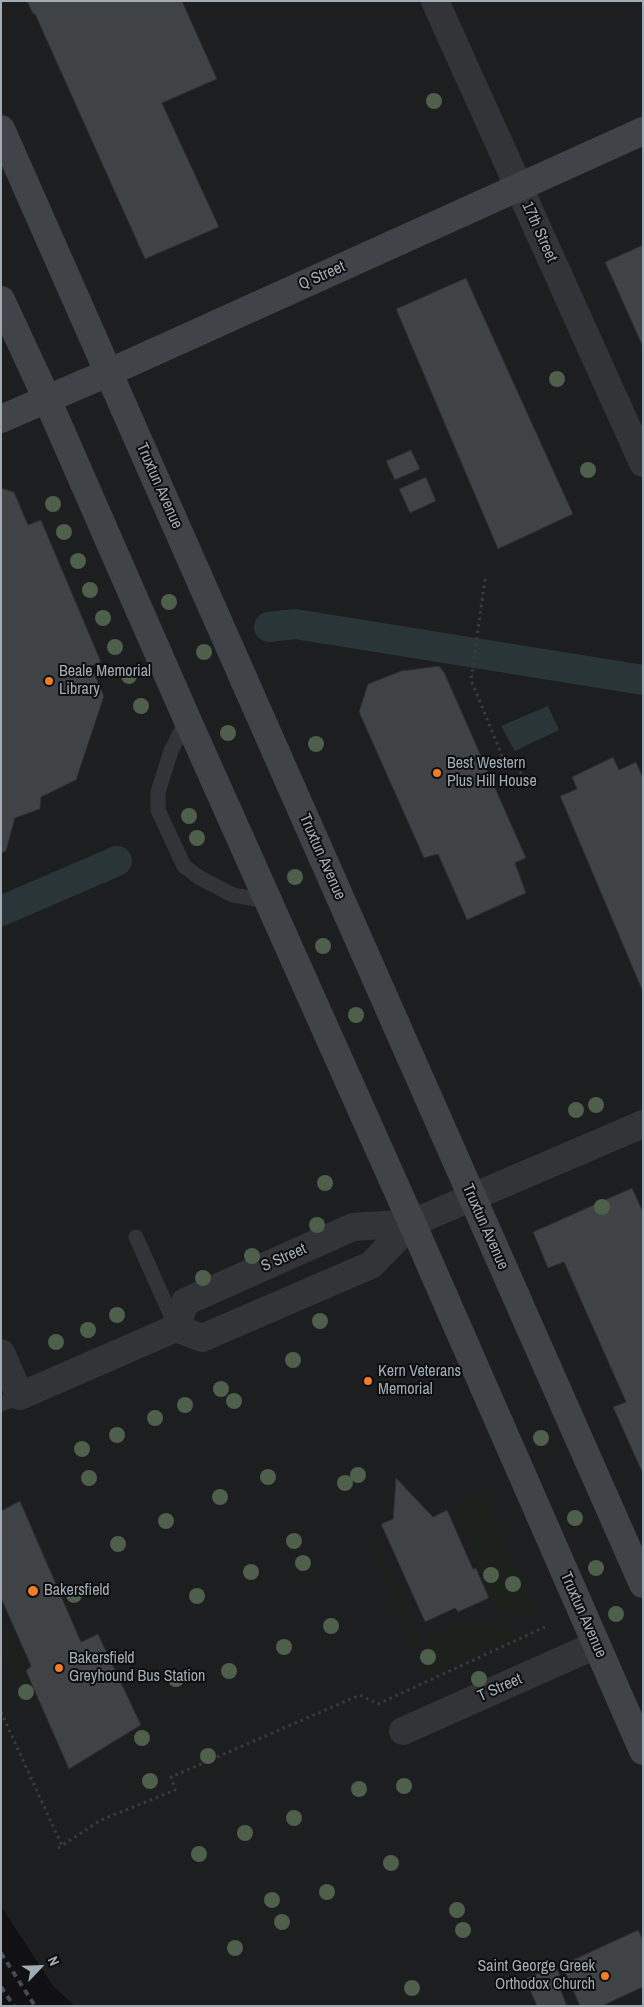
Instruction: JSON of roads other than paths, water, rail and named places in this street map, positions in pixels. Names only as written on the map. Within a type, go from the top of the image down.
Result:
[{"type":"main road","name":"Truxtun Avenue","points":[[1,129],[110,372],[471,1197],[643,1584]]},
{"type":"main road","name":"Q Street","points":[[1,419],[110,372],[643,131]]},
{"type":"main road","name":"Truxtun Avenue","points":[[1,300],[48,399],[187,719],[412,1224],[643,1751]]},
{"type":"street","name":"17th Street","points":[[435,1],[643,463]]},
{"type":"street","name":"S Street","points":[[412,1224],[353,1226],[185,1302],[176,1328],[202,1338],[371,1264],[412,1224],[643,1124]]},
{"type":"street","points":[[1,1353],[11,1400],[176,1328]]},
{"type":"street","name":"T Street","points":[[403,1732],[596,1645]]},
{"type":"lane","points":[[187,719],[171,751],[158,792],[158,810],[184,866],[200,878],[233,895],[268,901]]},
{"type":"lane","points":[[136,1237],[176,1328]]},
{"type":"waterway","points":[[269,627],[295,624],[643,680]]},
{"type":"waterway","points":[[1,911],[117,861]]},
{"type":"railway","points":[[1,1953],[35,2006]]},
{"type":"railway","points":[[1,1987],[14,2006]]},
{"type":"place","name":"Beale Memorial Library","points":[[49,681]]},
{"type":"place","name":"Best Western Plus Hill House","points":[[437,773]]},
{"type":"place","name":"Kern Veterans Memorial","points":[[368,1381]]},
{"type":"place","name":"Bakersfield","points":[[33,1591]]},
{"type":"place","name":"Bakersfield Greyhound Bus Station","points":[[59,1668]]},
{"type":"place","name":"Saint George Greek Orthodox Church","points":[[605,1976]]}]
